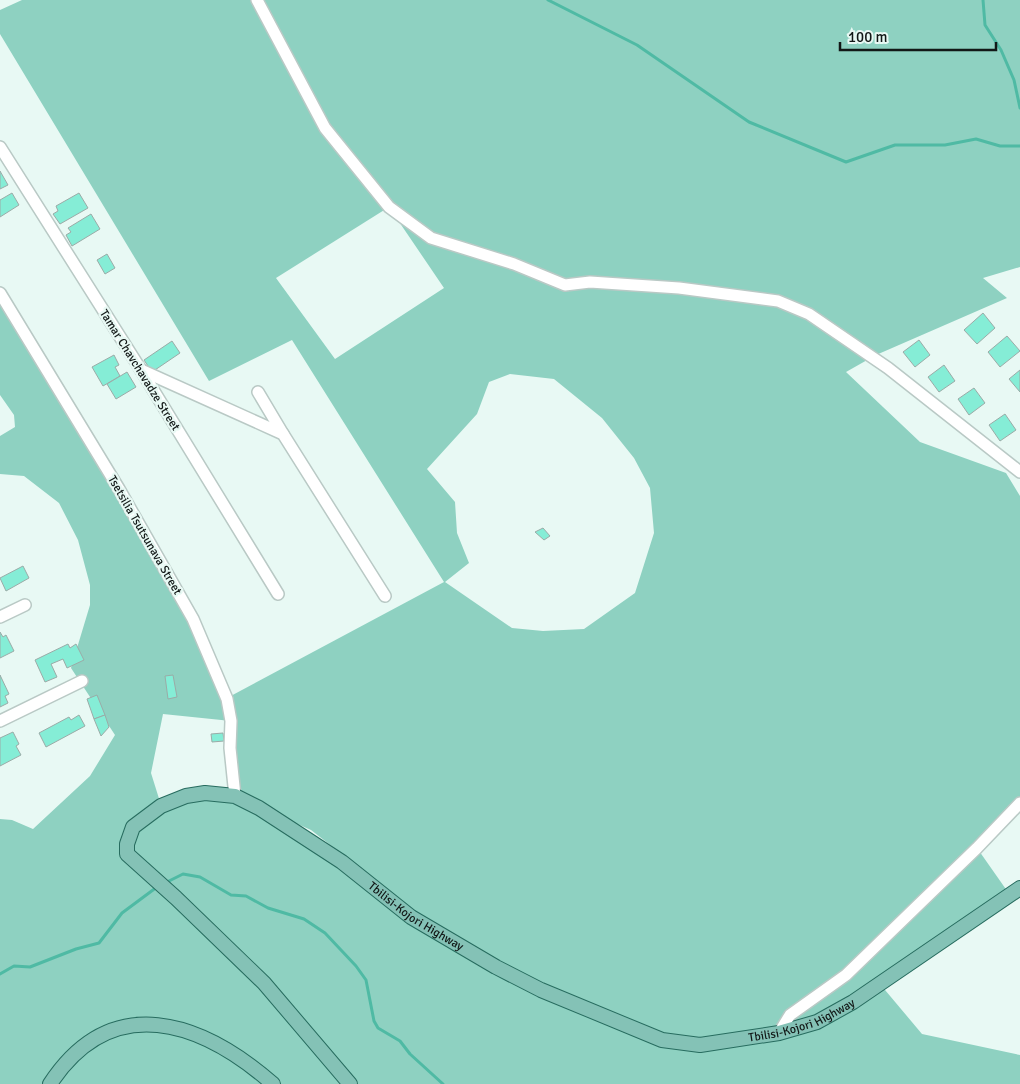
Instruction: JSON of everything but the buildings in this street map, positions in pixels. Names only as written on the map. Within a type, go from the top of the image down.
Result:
[{"type":"main road","name":"Tbilisi-Kojori Highway","points":[[350,1084],[264,983],[176,898],[127,854],[129,836],[140,820],[161,806],[186,796],[205,793],[235,796],[259,808],[310,840],[435,933],[550,994],[662,1040],[700,1044],[779,1033],[811,1024],[853,1002],[1020,888]]},
{"type":"main road","points":[[50,1084],[58,1071],[84,1046],[102,1034],[118,1028],[154,1024],[174,1026],[199,1036],[230,1052],[273,1084]]},
{"type":"street","points":[[257,0],[325,128],[389,207],[431,238],[514,264],[565,285],[590,282],[679,288],[778,301],[809,314],[880,363],[1020,472]]},
{"type":"street","name":"Tamar Chavchavadze Street","points":[[0,147],[141,370],[278,594]]},
{"type":"street","name":"Tsetsilia Tsutsunava Street","points":[[0,293],[128,505],[193,619],[227,699],[231,721],[230,748],[235,796]]},
{"type":"street","points":[[141,370],[284,434]]},
{"type":"street","points":[[258,392],[385,596]]},
{"type":"street","points":[[0,617],[25,605]]},
{"type":"street","points":[[0,721],[82,681]]},
{"type":"street","points":[[779,1033],[790,1015],[846,975],[977,848],[1020,803]]},
{"type":"green space","points":[[22,0],[1020,0],[1020,267],[983,278],[1007,298],[876,355],[846,372],[920,442],[1006,473],[1020,496],[1020,803],[977,848],[1010,895],[880,984],[922,1034],[1020,1055],[1020,1084],[0,1084],[0,819],[12,820],[33,829],[90,776],[115,735],[71,668],[90,605],[90,585],[78,540],[59,503],[24,476],[0,474],[0,436],[15,427],[14,415],[0,395],[0,293],[161,560],[227,698],[444,582],[292,340],[209,381],[0,34],[0,10]],"holes":[[[389,207],[444,288],[335,359],[276,278]],[[510,374],[554,379],[602,418],[634,458],[650,488],[654,533],[635,593],[584,629],[543,631],[512,628],[445,582],[469,563],[457,533],[455,502],[427,469],[477,414],[489,382]],[[163,714],[231,721],[234,796],[161,805],[151,773]],[[259,807],[311,830],[409,907]]]},
{"type":"waterway","points":[[548,0],[637,45],[749,122],[846,162],[895,145],[945,145],[976,139],[1000,146],[1020,146]]},
{"type":"waterway","points":[[983,0],[985,25],[1001,50],[1014,80],[1020,108]]},
{"type":"waterway","points":[[165,883],[183,874],[200,877],[231,895],[246,896],[268,908],[304,919],[325,933],[356,966],[366,980],[374,1021],[378,1028],[400,1041],[410,1054],[443,1084]]},
{"type":"waterway","points":[[0,974],[14,966],[30,967],[76,949],[99,943],[122,913],[157,887]]}]
